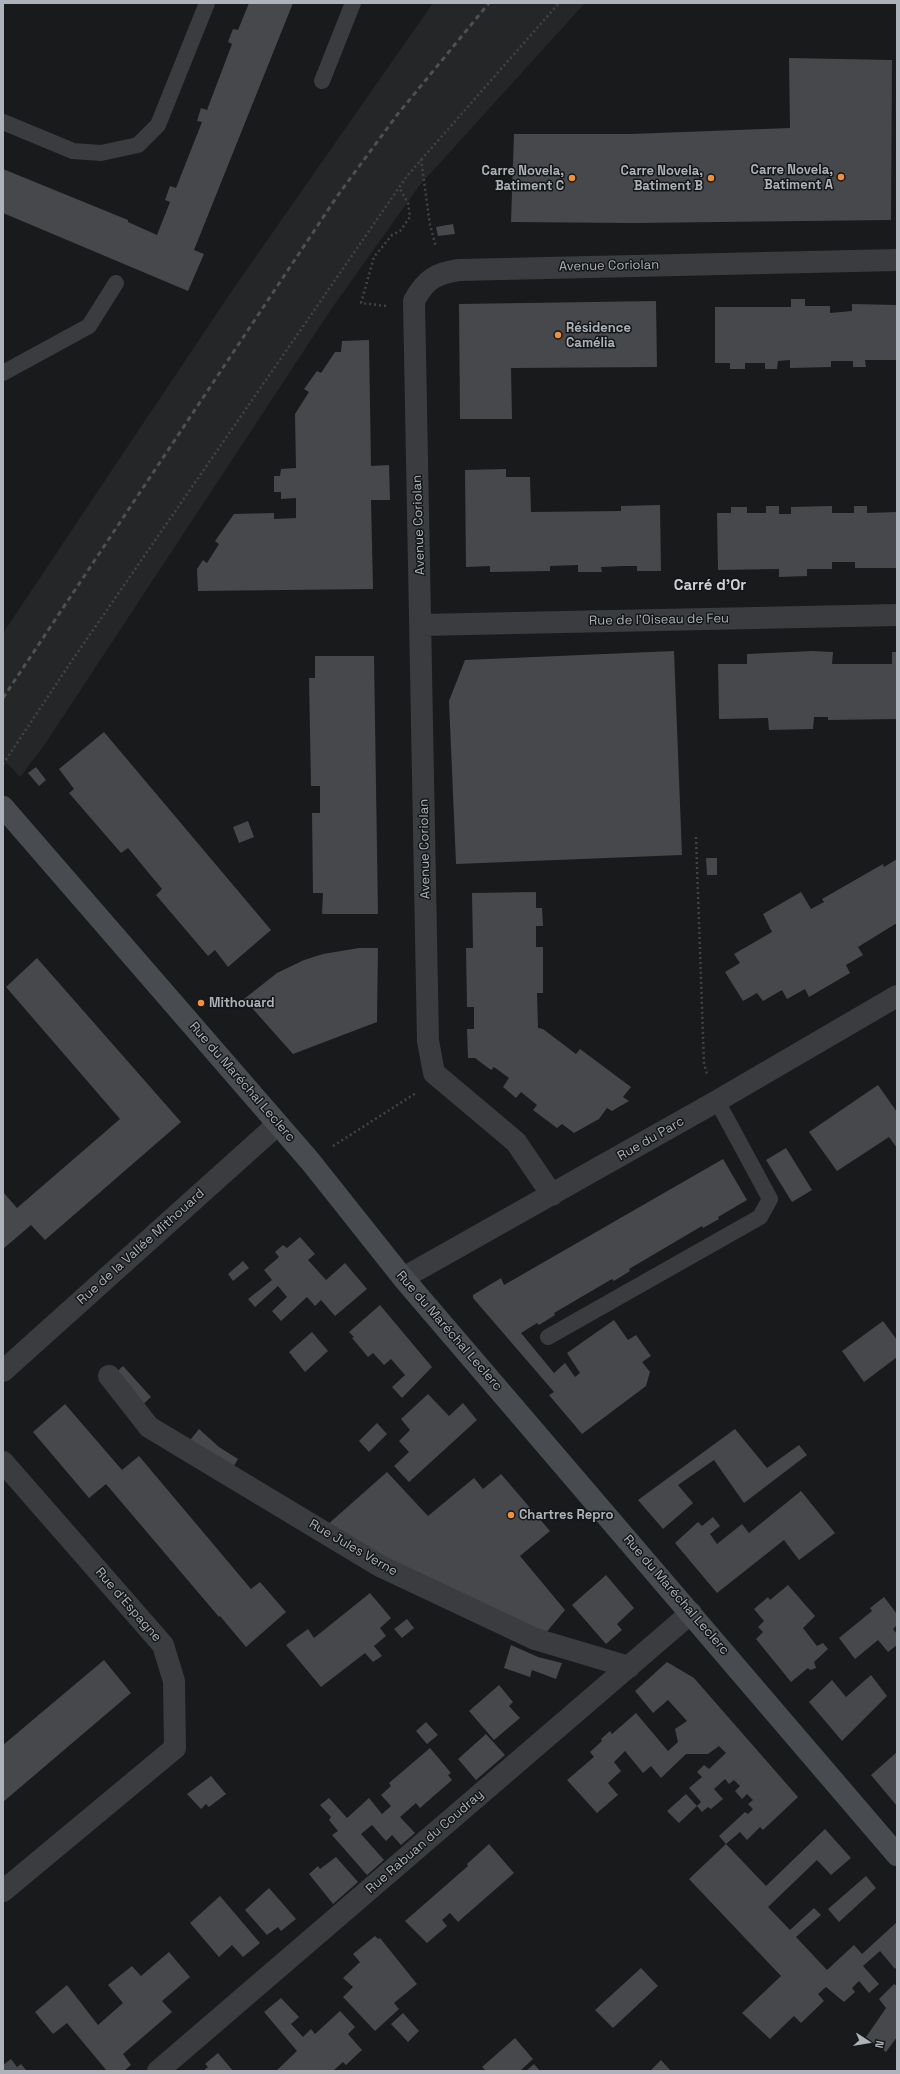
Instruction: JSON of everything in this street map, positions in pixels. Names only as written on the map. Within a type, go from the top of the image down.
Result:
[{"type":"main road","name":"Rue du Maréchal Leclerc","points":[[3,807],[310,1161],[403,1278],[897,1854]]},
{"type":"street","name":"Avenue Coriolan","points":[[434,1073],[428,1041],[414,309],[414,301],[419,291],[434,276],[444,272],[459,270],[897,260]]},
{"type":"street","name":"Rue de l'Oiseau de Feu","points":[[421,625],[897,615]]},
{"type":"street","name":"Rue du Parc","points":[[403,1278],[717,1101],[897,996]]},
{"type":"street","points":[[434,1073],[516,1142],[552,1195]]},
{"type":"street","name":"Rue de la Vallée Mithouard","points":[[3,1371],[278,1124]]},
{"type":"street","name":"Rue Jules Verne","points":[[109,1376],[149,1428],[380,1566],[535,1639],[629,1667]]},
{"type":"street","name":"Rue d'Espagne","points":[[3,1462],[163,1645],[174,1681],[175,1695],[175,1748],[3,1891]]},
{"type":"street","name":"Rue Rabuan du Coudray","points":[[158,2071],[629,1667],[691,1612]]},
{"type":"lane","points":[[3,122],[72,151],[101,153],[138,145],[158,125],[207,3]]},
{"type":"lane","points":[[322,81],[353,3]]},
{"type":"lane","points":[[3,373],[89,326],[116,283]]},
{"type":"lane","points":[[548,1337],[760,1217],[770,1199],[717,1101]]},
{"type":"path","points":[[3,764],[78,652],[400,187],[421,159],[559,3]]},
{"type":"path","points":[[421,159],[430,225]]},
{"type":"path","points":[[400,187],[408,203],[410,217],[400,231],[392,235],[374,257],[361,303],[414,309]]},
{"type":"path","points":[[696,837],[704,1064],[717,1101]]},
{"type":"path","points":[[310,1161],[418,1092],[434,1073]]},
{"type":"shaded area","points":[[433,3],[585,3],[419,186],[332,308],[45,744],[20,777],[3,759],[3,633],[229,295]]},
{"type":"building","points":[[249,3],[293,3],[194,250],[204,254],[188,291],[3,213],[3,169],[128,220],[128,222],[157,235],[170,202],[165,200],[170,186],[176,188],[202,122],[197,121],[201,108],[207,110],[232,44],[228,42],[233,29],[238,30]]},
{"type":"building","points":[[789,58],[892,60],[891,220],[632,223],[511,222],[514,134],[631,134],[790,128]]},
{"type":"building","points":[[453,224],[455,234],[438,236],[436,227]]},
{"type":"building","points":[[791,299],[805,299],[805,306],[830,306],[830,313],[852,311],[852,304],[897,305],[897,360],[865,360],[866,367],[853,367],[853,361],[831,361],[831,367],[790,368],[790,360],[778,361],[777,369],[765,369],[765,363],[745,363],[745,369],[730,369],[730,363],[715,363],[715,307],[791,307]]},
{"type":"building","name":"Résidence Camélia","points":[[656,301],[657,367],[511,368],[512,419],[460,419],[459,304]]},
{"type":"building","points":[[369,340],[371,466],[389,465],[390,500],[371,500],[373,589],[198,591],[197,569],[203,560],[207,563],[219,544],[215,541],[234,514],[274,513],[274,519],[296,518],[296,498],[281,499],[281,492],[274,492],[274,476],[280,476],[281,469],[296,468],[295,414],[309,392],[304,389],[317,371],[321,373],[335,352],[341,352],[342,341]]},
{"type":"building","points":[[506,469],[506,477],[530,477],[531,512],[621,511],[621,506],[660,505],[661,571],[637,571],[637,566],[624,566],[601,567],[602,572],[578,572],[578,565],[550,566],[550,571],[490,572],[490,566],[466,567],[465,470]]},
{"type":"building","points":[[766,506],[779,506],[779,514],[791,514],[791,507],[832,506],[832,513],[854,513],[854,506],[867,506],[867,513],[897,512],[897,568],[855,568],[855,562],[832,562],[832,569],[807,569],[807,576],[779,577],[779,569],[718,570],[717,513],[731,513],[731,507],[747,507],[747,513],[766,513]]},
{"type":"building","points":[[674,651],[682,855],[456,864],[449,701],[465,660]]},
{"type":"building","points":[[813,651],[833,652],[832,664],[892,664],[892,652],[897,652],[897,719],[828,720],[828,717],[814,717],[813,729],[769,730],[768,718],[719,719],[718,664],[747,664],[747,654]]},
{"type":"building","points":[[315,656],[374,656],[378,914],[322,914],[323,893],[313,893],[312,813],[320,813],[320,786],[311,786],[309,678],[315,678]]},
{"type":"building","points":[[104,732],[271,930],[228,967],[215,950],[208,956],[156,895],[162,889],[128,848],[121,853],[69,793],[74,789],[59,769]]},
{"type":"building","points":[[36,767],[46,780],[39,786],[28,773]]},
{"type":"building","points":[[248,821],[254,837],[239,843],[233,827]]},
{"type":"building","points":[[706,858],[717,858],[717,875],[707,875]]},
{"type":"building","points":[[897,859],[897,923],[858,947],[863,955],[846,965],[850,973],[809,997],[805,989],[787,999],[782,990],[763,1001],[757,993],[743,1001],[725,972],[740,963],[734,954],[772,932],[763,914],[801,892],[811,909],[824,902],[822,899],[883,864],[884,867]]},
{"type":"building","points":[[536,892],[536,908],[542,908],[543,926],[536,926],[536,947],[543,947],[543,993],[537,993],[538,1028],[543,1029],[576,1054],[580,1049],[631,1087],[623,1097],[629,1101],[612,1111],[607,1108],[599,1119],[574,1133],[562,1124],[557,1128],[533,1110],[537,1105],[521,1092],[516,1098],[503,1087],[509,1078],[494,1067],[491,1070],[475,1058],[468,1058],[467,1029],[474,1029],[474,1007],[467,1007],[466,948],[473,948],[472,893]]},
{"type":"building","points":[[359,948],[378,948],[377,1022],[293,1054],[244,999],[277,973],[304,960],[323,954]]},
{"type":"building","points":[[37,958],[181,1122],[45,1240],[31,1225],[3,1249],[3,1192],[17,1208],[120,1119],[6,987]]},
{"type":"building","points":[[878,1085],[897,1112],[897,1148],[889,1137],[837,1171],[809,1132]]},
{"type":"building","points":[[786,1148],[812,1190],[792,1202],[766,1160]]},
{"type":"building","points":[[723,1159],[747,1200],[718,1217],[719,1219],[703,1228],[702,1226],[629,1269],[630,1271],[614,1281],[612,1279],[554,1313],[555,1315],[539,1325],[537,1323],[521,1333],[554,1373],[565,1363],[575,1377],[580,1373],[567,1353],[614,1320],[628,1340],[636,1335],[651,1356],[642,1362],[650,1372],[646,1386],[582,1434],[549,1395],[554,1392],[473,1298],[473,1295],[501,1278],[504,1285]]},
{"type":"building","points":[[300,1237],[315,1254],[308,1260],[326,1280],[345,1263],[367,1289],[335,1316],[321,1300],[315,1306],[307,1297],[281,1321],[272,1311],[287,1297],[278,1286],[255,1307],[248,1299],[272,1280],[264,1270],[279,1257],[275,1252],[283,1245],[287,1248]]},
{"type":"building","points":[[243,1261],[249,1268],[233,1281],[228,1274]]},
{"type":"building","points":[[380,1305],[432,1367],[402,1398],[392,1387],[405,1375],[391,1359],[384,1365],[373,1353],[368,1357],[352,1338],[354,1337],[349,1332]]},
{"type":"building","points":[[883,1321],[897,1340],[897,1357],[864,1382],[842,1351]]},
{"type":"building","points":[[312,1332],[328,1351],[305,1372],[289,1352]]},
{"type":"building","points":[[123,1366],[151,1397],[140,1407],[112,1376]]},
{"type":"building","points":[[428,1394],[449,1416],[463,1403],[477,1420],[409,1482],[394,1466],[409,1452],[399,1441],[410,1430],[401,1419]]},
{"type":"building","points":[[65,1404],[122,1470],[139,1456],[251,1589],[260,1582],[286,1612],[246,1647],[106,1484],[89,1498],[33,1432]]},
{"type":"building","points":[[377,1423],[387,1434],[369,1452],[359,1441]]},
{"type":"building","points":[[199,1429],[219,1447],[238,1459],[231,1471],[187,1444]]},
{"type":"building","points":[[735,1429],[767,1468],[799,1445],[807,1455],[744,1503],[714,1460],[678,1485],[693,1503],[663,1529],[638,1500]]},
{"type":"building","points":[[387,1472],[428,1516],[474,1478],[483,1489],[501,1474],[550,1531],[520,1556],[565,1610],[544,1635],[467,1601],[326,1526]]},
{"type":"building","points":[[801,1491],[835,1533],[799,1560],[784,1540],[717,1593],[675,1543],[698,1522],[702,1526],[713,1517],[720,1526],[710,1534],[717,1544],[742,1524],[749,1533]]},
{"type":"building","points":[[606,1575],[634,1608],[617,1624],[622,1630],[606,1644],[572,1605]]},
{"type":"building","points":[[788,1585],[815,1616],[803,1628],[817,1646],[823,1643],[828,1649],[814,1662],[816,1668],[810,1670],[808,1668],[791,1682],[756,1639],[763,1632],[758,1627],[764,1621],[754,1609],[768,1597],[770,1600]]},
{"type":"building","points":[[370,1593],[391,1618],[380,1628],[386,1636],[374,1646],[382,1656],[373,1662],[365,1653],[321,1687],[286,1645],[308,1629],[314,1638]]},
{"type":"building","points":[[884,1597],[897,1614],[897,1625],[893,1629],[897,1634],[897,1645],[888,1652],[878,1640],[855,1659],[839,1638],[872,1611],[870,1608]]},
{"type":"building","points":[[407,1619],[414,1628],[402,1638],[394,1629]]},
{"type":"building","points":[[511,1645],[538,1657],[562,1663],[556,1679],[532,1670],[530,1677],[504,1668]]},
{"type":"building","points":[[104,1660],[131,1693],[3,1802],[3,1745]]},
{"type":"building","points":[[667,1662],[694,1678],[798,1797],[763,1830],[760,1827],[747,1840],[740,1832],[726,1844],[719,1836],[745,1812],[748,1814],[753,1809],[748,1804],[753,1800],[747,1794],[742,1799],[735,1791],[740,1786],[734,1780],[729,1784],[725,1779],[714,1789],[723,1799],[711,1809],[708,1807],[702,1812],[697,1806],[701,1802],[689,1788],[702,1777],[697,1772],[704,1765],[709,1769],[726,1753],[719,1746],[708,1754],[686,1754],[661,1778],[651,1766],[643,1773],[625,1751],[614,1762],[621,1771],[608,1783],[618,1795],[597,1813],[567,1780],[594,1757],[590,1752],[602,1741],[601,1739],[610,1731],[612,1734],[636,1713],[668,1751],[678,1742],[675,1729],[687,1721],[668,1700],[653,1713],[635,1691]]},
{"type":"building","points":[[871,1675],[887,1696],[842,1741],[809,1702],[832,1680],[846,1697]]},
{"type":"building","points":[[499,1685],[513,1702],[509,1706],[520,1718],[494,1740],[469,1711]]},
{"type":"building","points":[[426,1722],[438,1735],[427,1744],[416,1731]]},
{"type":"building","points":[[486,1734],[505,1755],[476,1780],[458,1759]]},
{"type":"building","points":[[430,1748],[451,1773],[448,1775],[452,1780],[420,1808],[416,1803],[400,1817],[415,1833],[401,1845],[392,1835],[386,1841],[372,1825],[361,1834],[384,1860],[367,1875],[332,1835],[338,1831],[329,1820],[331,1817],[320,1805],[329,1798],[347,1818],[369,1798],[382,1814],[391,1806],[381,1795],[391,1786],[389,1783]]},
{"type":"building","points":[[897,1752],[897,1806],[871,1775]]},
{"type":"building","points":[[211,1776],[226,1794],[209,1807],[206,1804],[201,1809],[187,1794]]},
{"type":"building","points":[[686,1794],[697,1806],[679,1823],[667,1811]]},
{"type":"building","points":[[825,1829],[851,1858],[831,1875],[817,1860],[768,1907],[790,1930],[814,1908],[821,1915],[796,1937],[827,1970],[854,1945],[862,1954],[897,1922],[897,1967],[895,1969],[880,1951],[863,1966],[879,1984],[869,1993],[859,1981],[852,1988],[855,1992],[844,2002],[826,1987],[818,1994],[824,2001],[801,2023],[794,2016],[770,2039],[742,2013],[781,1976],[689,1879],[726,1844],[766,1886]]},
{"type":"building","points":[[489,1844],[514,1873],[458,1922],[450,1913],[442,1920],[447,1926],[427,1943],[405,1921],[468,1866],[467,1864]]},
{"type":"building","points":[[336,1857],[358,1882],[333,1904],[309,1874],[318,1866],[320,1869]]},
{"type":"building","points":[[866,1876],[876,1888],[839,1922],[828,1909]]},
{"type":"building","points":[[269,1888],[296,1919],[281,1931],[278,1927],[267,1935],[245,1910]]},
{"type":"building","points":[[220,1896],[260,1943],[243,1957],[232,1945],[219,1957],[190,1923]]},
{"type":"building","points":[[375,1936],[378,1939],[380,1938],[417,1984],[394,2003],[399,2009],[375,2031],[343,1997],[353,1987],[343,1978],[360,1962],[353,1954]]},
{"type":"building","points":[[169,1952],[190,1977],[162,2001],[172,2012],[123,2054],[131,2065],[124,2071],[107,2071],[67,2023],[53,2034],[35,2012],[67,1985],[98,2025],[123,2003],[108,1985],[132,1966],[141,1976]]},
{"type":"building","points":[[641,1968],[658,1986],[613,2028],[595,2010]]},
{"type":"building","points":[[894,1984],[897,1986],[897,2037],[886,2052],[866,2037],[886,2008],[879,1999]]},
{"type":"building","points":[[281,1998],[299,2017],[291,2024],[303,2037],[311,2029],[315,2034],[340,2011],[355,2027],[348,2034],[362,2050],[346,2065],[343,2062],[333,2071],[276,2071],[297,2051],[264,2012]]},
{"type":"building","points":[[403,2013],[419,2031],[408,2042],[391,2024]]},
{"type":"building","points":[[515,2038],[533,2059],[520,2071],[486,2071],[482,2067]]},
{"type":"building","points":[[218,2053],[233,2071],[203,2071],[208,2067],[205,2064]]},
{"type":"building","points":[[11,2059],[17,2067],[21,2064],[27,2071],[3,2071],[3,2065]]},
{"type":"building","points":[[661,2060],[671,2071],[650,2071]]},
{"type":"building","points":[[534,2064],[540,2071],[526,2071]]},
{"type":"railway","points":[[3,698],[338,195],[397,115],[489,3]]},
{"type":"place","name":"Carre Novela, Batiment A","points":[[841,177]]},
{"type":"place","name":"Carre Novela, Batiment C","points":[[572,178]]},
{"type":"place","name":"Carre Novela, Batiment B","points":[[711,178]]},
{"type":"place","name":"Résidence Camélia","points":[[558,335]]},
{"type":"place","name":"Mithouard","points":[[201,1003]]},
{"type":"place","name":"Chartres Repro","points":[[511,1515]]},
{"type":"district","name":"Carré d’Or","points":[[710,586]]}]
